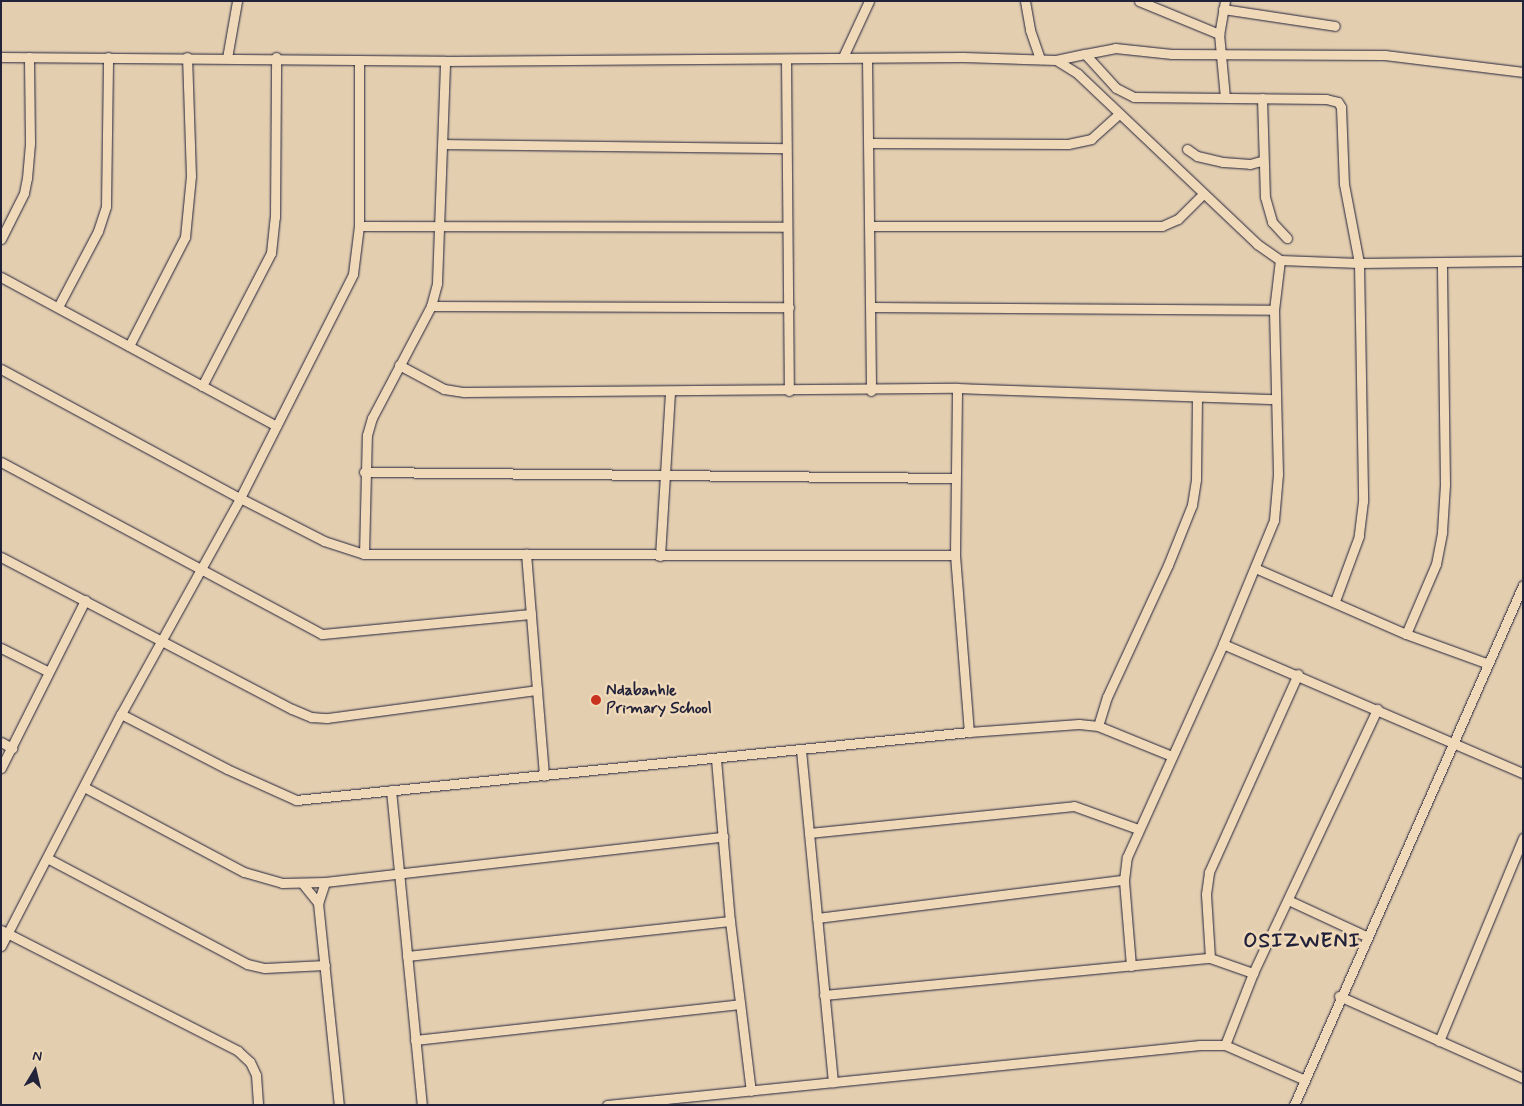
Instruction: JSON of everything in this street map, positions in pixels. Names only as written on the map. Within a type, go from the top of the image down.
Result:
[{"type":"street","points":[[226,58],[237,1]]},
{"type":"street","points":[[843,57],[869,1]]},
{"type":"street","points":[[1026,1],[1030,30],[1040,59]]},
{"type":"street","points":[[1139,1],[1219,34]]},
{"type":"street","points":[[1225,97],[1219,34],[1224,5],[1335,26]]},
{"type":"street","points":[[1,57],[276,57],[359,60],[445,60],[786,59],[843,57],[1056,60],[1115,48],[1152,53],[1385,54],[1523,72]]},
{"type":"street","points":[[1085,54],[1116,88],[1134,97],[1326,99],[1338,102],[1341,107],[1344,184],[1359,263],[1362,510],[1359,536],[1335,601]]},
{"type":"street","points":[[1,239],[27,178],[30,142],[29,57]]},
{"type":"street","points":[[58,307],[98,231],[106,206],[108,57]]},
{"type":"street","points":[[129,346],[179,254],[187,229],[191,176],[187,57]]},
{"type":"street","points":[[202,386],[271,252],[275,217],[276,57]]},
{"type":"street","points":[[867,58],[871,391]]},
{"type":"street","points":[[786,59],[786,227],[790,391]]},
{"type":"street","points":[[1,946],[5,932],[47,858],[121,714],[199,569],[240,498],[345,293],[352,274],[359,226],[359,60]]},
{"type":"street","points":[[364,554],[364,472],[367,435],[372,418],[431,306],[438,283],[442,224],[445,60]]},
{"type":"street","points":[[1056,60],[1078,74],[1256,244],[1280,260],[1359,263],[1523,261]]},
{"type":"street","points":[[1262,98],[1262,161],[1270,216],[1287,238]]},
{"type":"street","points":[[869,143],[1068,144],[1091,139],[1119,114]]},
{"type":"street","points":[[443,144],[786,148]]},
{"type":"street","points":[[1187,149],[1197,156],[1223,162],[1250,164],[1262,161]]},
{"type":"street","points":[[870,226],[1162,226],[1178,220],[1203,194]]},
{"type":"street","points":[[359,226],[442,224],[786,227]]},
{"type":"street","points":[[1132,966],[1124,880],[1126,857],[1222,644],[1274,520],[1278,493],[1274,310],[1280,260]]},
{"type":"street","points":[[1406,634],[1436,564],[1442,532],[1445,484],[1442,262]]},
{"type":"street","points":[[1,277],[276,426]]},
{"type":"street","points":[[431,306],[789,307]]},
{"type":"street","points":[[871,306],[1274,310]]},
{"type":"street","points":[[400,365],[454,392],[670,393],[871,391],[957,388],[1276,399]]},
{"type":"street","points":[[1,369],[240,498],[324,541],[364,554],[955,555]]},
{"type":"street","points":[[957,388],[954,478],[955,555],[969,732]]},
{"type":"street","points":[[660,556],[663,476],[670,393]]},
{"type":"street","points":[[1098,726],[1107,697],[1168,565],[1192,505],[1196,479],[1197,397]]},
{"type":"street","points":[[1,462],[322,634],[531,614]]},
{"type":"street","points":[[364,472],[954,478]]},
{"type":"street","points":[[526,553],[544,776]]},
{"type":"street","points":[[1,557],[311,717],[327,718],[537,690]]},
{"type":"street","points":[[1255,568],[1335,601],[1406,634],[1486,663]]},
{"type":"street","points":[[1294,1105],[1339,996],[1486,663],[1523,586]]},
{"type":"street","points":[[1,768],[84,600]]},
{"type":"street","points":[[1222,644],[1298,674],[1523,772]]},
{"type":"street","points":[[1,648],[47,672]]},
{"type":"street","points":[[1210,958],[1206,894],[1209,872],[1298,674]]},
{"type":"street","points":[[1224,1045],[1253,974],[1377,709]]},
{"type":"street","points":[[121,714],[227,769],[296,800],[969,732],[1098,726],[1172,756]]},
{"type":"street","points":[[1,742],[12,748]]},
{"type":"street","points":[[801,750],[833,1082]]},
{"type":"street","points":[[716,758],[730,921],[751,1090]]},
{"type":"street","points":[[84,787],[244,872],[269,881],[325,882],[723,838]]},
{"type":"street","points":[[391,790],[422,1105]]},
{"type":"street","points":[[809,833],[1074,806],[1138,829]]},
{"type":"street","points":[[1439,1041],[1523,838]]},
{"type":"street","points":[[47,858],[247,964],[265,968],[325,965]]},
{"type":"street","points":[[817,918],[1124,880]]},
{"type":"street","points":[[325,882],[318,903],[339,1105]]},
{"type":"street","points":[[302,883],[318,903]]},
{"type":"street","points":[[1288,900],[1366,936]]},
{"type":"street","points":[[407,956],[730,921]]},
{"type":"street","points":[[5,932],[238,1051],[250,1062],[256,1075],[258,1105]]},
{"type":"street","points":[[824,995],[1210,958],[1253,974]]},
{"type":"street","points":[[1339,996],[1523,1078]]},
{"type":"street","points":[[415,1040],[740,1004]]},
{"type":"street","points":[[607,1105],[1224,1045],[1305,1080]]},
{"type":"place","name":"Ndabanhle Primary School","points":[[596,700]]},
{"type":"district","name":"OSIZWENI","points":[[1302,941]]}]
